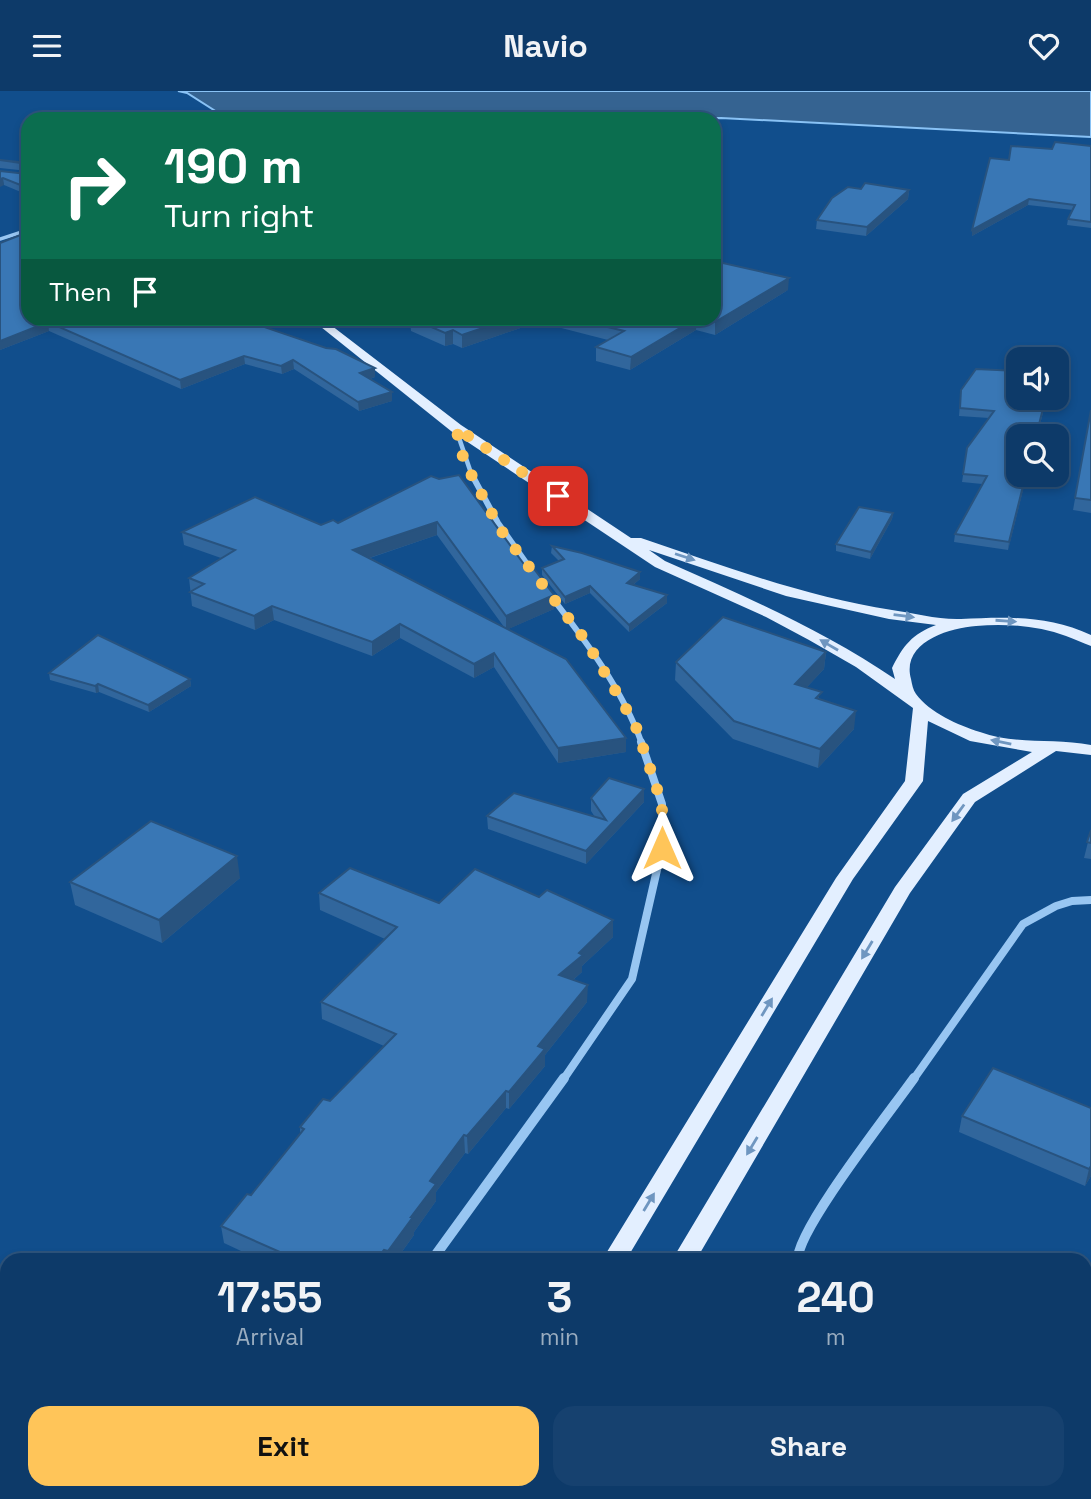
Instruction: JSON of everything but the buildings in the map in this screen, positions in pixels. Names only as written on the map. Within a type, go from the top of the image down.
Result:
[{"type":"main road","points":[[325,326],[456,428],[660,564],[814,636],[862,664],[937,720],[976,737],[1022,747],[1061,746],[1091,750]]},
{"type":"main road","points":[[620,536],[791,593],[889,614],[961,624]]},
{"type":"main road","points":[[618,1253],[845,878],[914,781],[914,701],[900,668],[913,644],[939,630],[987,620],[1036,623],[1091,641]]},
{"type":"main road","points":[[688,1253],[902,891],[969,798],[1061,746],[1091,740]]},
{"type":"street","points":[[0,239],[21,232]]},
{"type":"street","points":[[456,428],[464,461],[500,529],[538,580]]},
{"type":"street","points":[[437,1253],[517,1146],[632,979],[662,848],[662,804],[635,724],[586,641],[546,590]]},
{"type":"street","points":[[797,1253],[823,1206],[1023,924],[1071,898],[1091,899]]},
{"type":"water","points":[[178,91],[1091,91],[1091,137],[721,118],[721,112],[217,112],[187,93]]},
{"type":"route","points":[[558,496],[456,428],[464,461],[500,529],[586,641],[635,724],[662,804],[662,848]]}]
